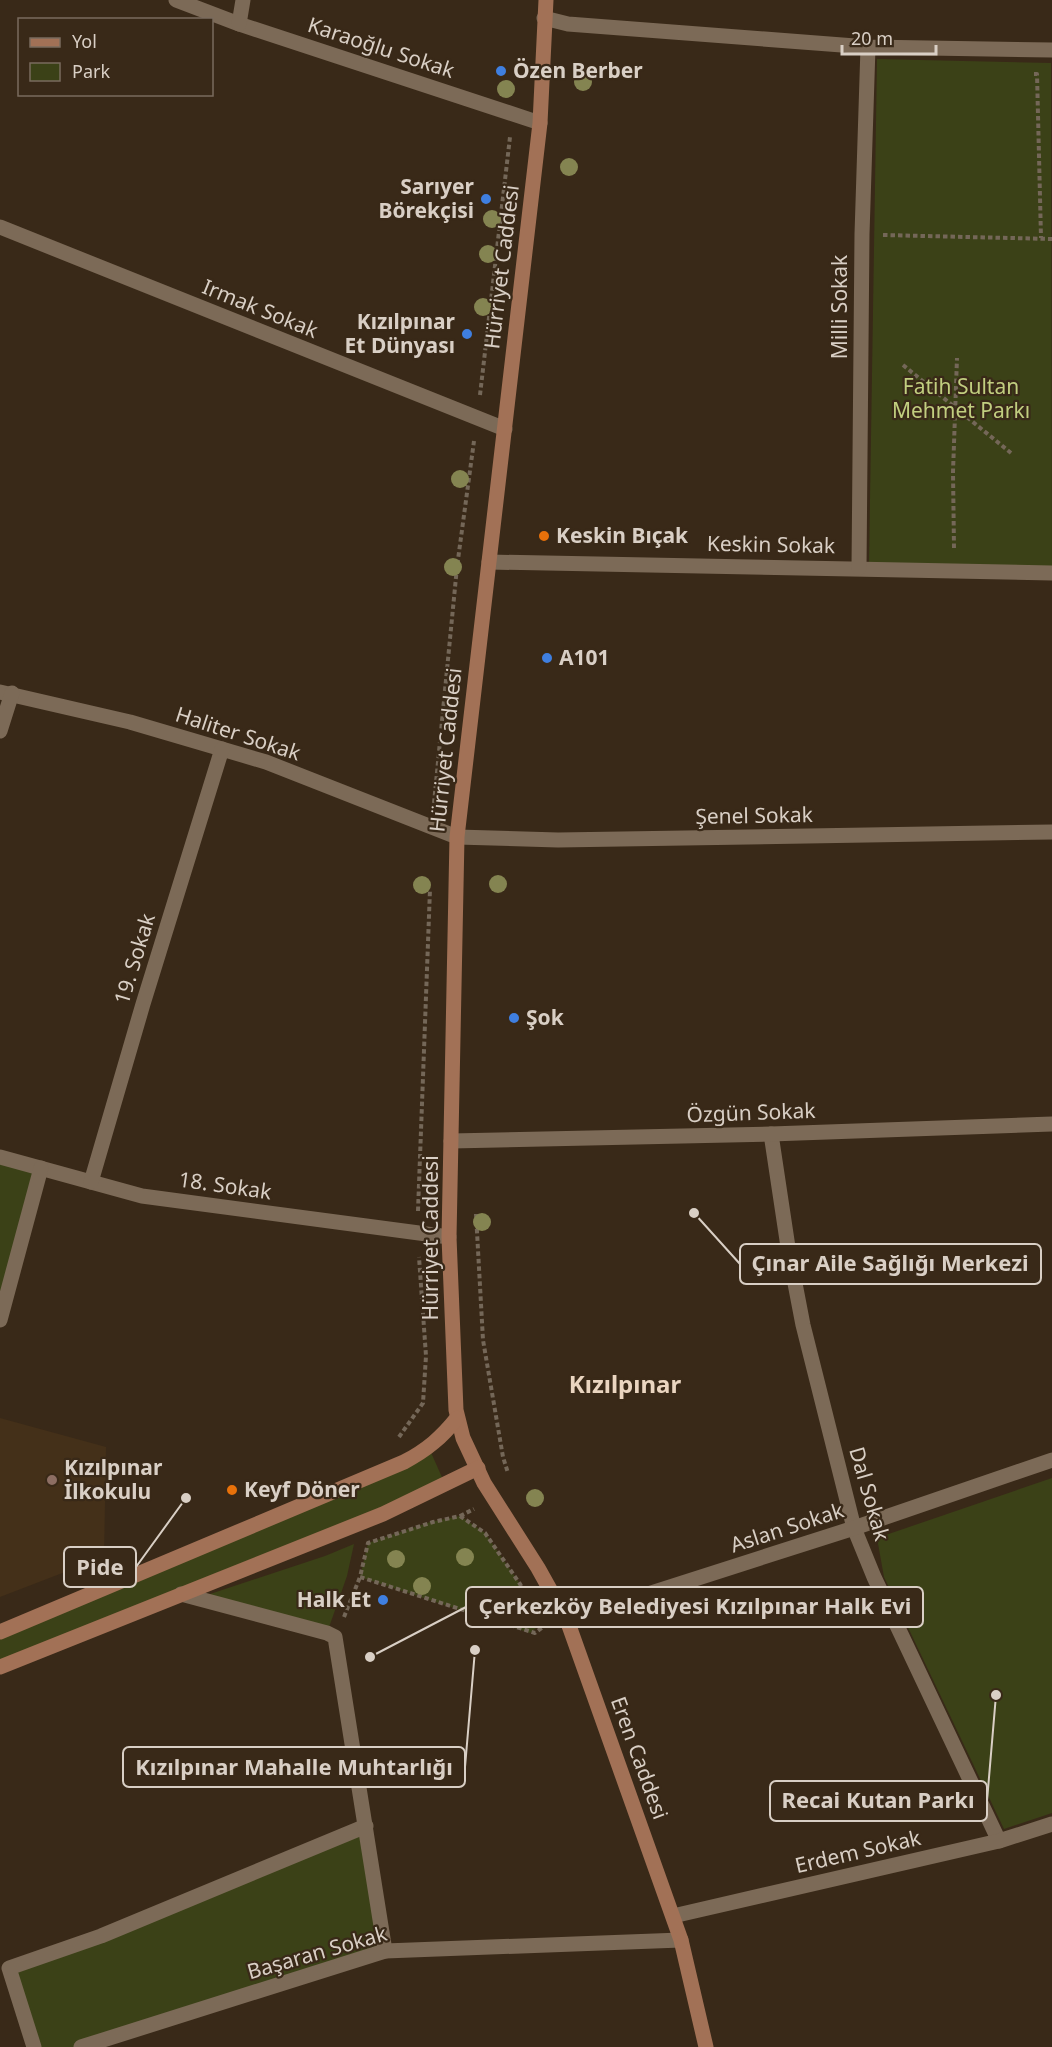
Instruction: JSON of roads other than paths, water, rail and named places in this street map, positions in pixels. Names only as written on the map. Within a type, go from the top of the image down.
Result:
[{"type":"main road","name":"Hürriyet Caddesi","points":[[494,1500],[463,1438],[457,1418],[454,1386],[449,1237],[457,837],[540,123],[546,0]]},
{"type":"main road","points":[[0,1632],[404,1462],[429,1448],[457,1418]]},
{"type":"main road","points":[[0,1667],[383,1514],[477,1468]]},
{"type":"main road","name":"Eren Caddesi","points":[[494,1500],[538,1568],[567,1620],[681,1940],[706,2047]]},
{"type":"street","name":"Karaoğlu Sokak","points":[[176,0],[239,24],[540,123]]},
{"type":"street","points":[[239,24],[243,0]]},
{"type":"street","points":[[544,18],[568,24],[868,47],[1052,50]]},
{"type":"street","name":"Milli Sokak","points":[[859,568],[862,234],[868,47]]},
{"type":"street","name":"Irmak Sokak","points":[[0,226],[505,429]]},
{"type":"street","name":"Keskin Sokak","points":[[489,562],[1052,573]]},
{"type":"street","points":[[0,730],[6,692]]},
{"type":"street","name":"Haliter Sokak","points":[[6,692],[130,722],[266,762],[457,837]]},
{"type":"street","name":"19. Sokak","points":[[91,1182],[222,749]]},
{"type":"street","name":"Şenel Sokak","points":[[457,837],[558,840],[1052,832]]},
{"type":"street","name":"Özgün Sokak","points":[[451,1141],[771,1134],[1052,1124]]},
{"type":"street","name":"Dal Sokak","points":[[771,1134],[788,1247],[803,1325],[854,1528],[874,1577],[999,1841]]},
{"type":"street","name":"18. Sokak","points":[[0,1157],[142,1196],[449,1237]]},
{"type":"street","points":[[0,1320],[41,1168]]},
{"type":"street","name":"Aslan Sokak","points":[[567,1620],[854,1528],[1052,1460]]},
{"type":"street","points":[[182,1594],[336,1637],[385,1951]]},
{"type":"street","name":"Erdem Sokak","points":[[673,1916],[999,1841],[1052,1824]]},
{"type":"street","points":[[34,2047],[9,1968],[101,1936],[366,1826]]},
{"type":"street","name":"Başaran Sokak","points":[[81,2047],[385,1951],[681,1940]]},
{"type":"place","name":"Özen Berber","points":[[501,71]]},
{"type":"place","name":"Sarıyer Börekçisi","points":[[486,199]]},
{"type":"place","name":"Kızılpınar Et Dünyası","points":[[467,334]]},
{"type":"place","name":"Keskin Bıçak","points":[[544,536]]},
{"type":"place","name":"A101","points":[[547,658]]},
{"type":"place","name":"Şok","points":[[514,1018]]},
{"type":"place","name":"Çınar Aile Sağlığı Merkezi","points":[[694,1213]]},
{"type":"place","name":"Kızılpınar İlkokulu","points":[[52,1480]]},
{"type":"place","name":"Keyf Döner","points":[[232,1490]]},
{"type":"place","name":"Pide","points":[[186,1498]]},
{"type":"place","name":"Halk Et","points":[[383,1600]]},
{"type":"place","name":"Kızılpınar Mahalle Muhtarlığı","points":[[475,1650]]},
{"type":"place","name":"Çerkezköy Belediyesi Kızılpınar Halk Evi","points":[[370,1657]]},
{"type":"place","name":"Recai Kutan Parkı","points":[[996,1695]]},
{"type":"district","name":"Kızılpınar","points":[[625,1385]]},
{"type":"park label","name":"Fatih Sultan Mehmet Parkı","points":[[961,399]]}]
